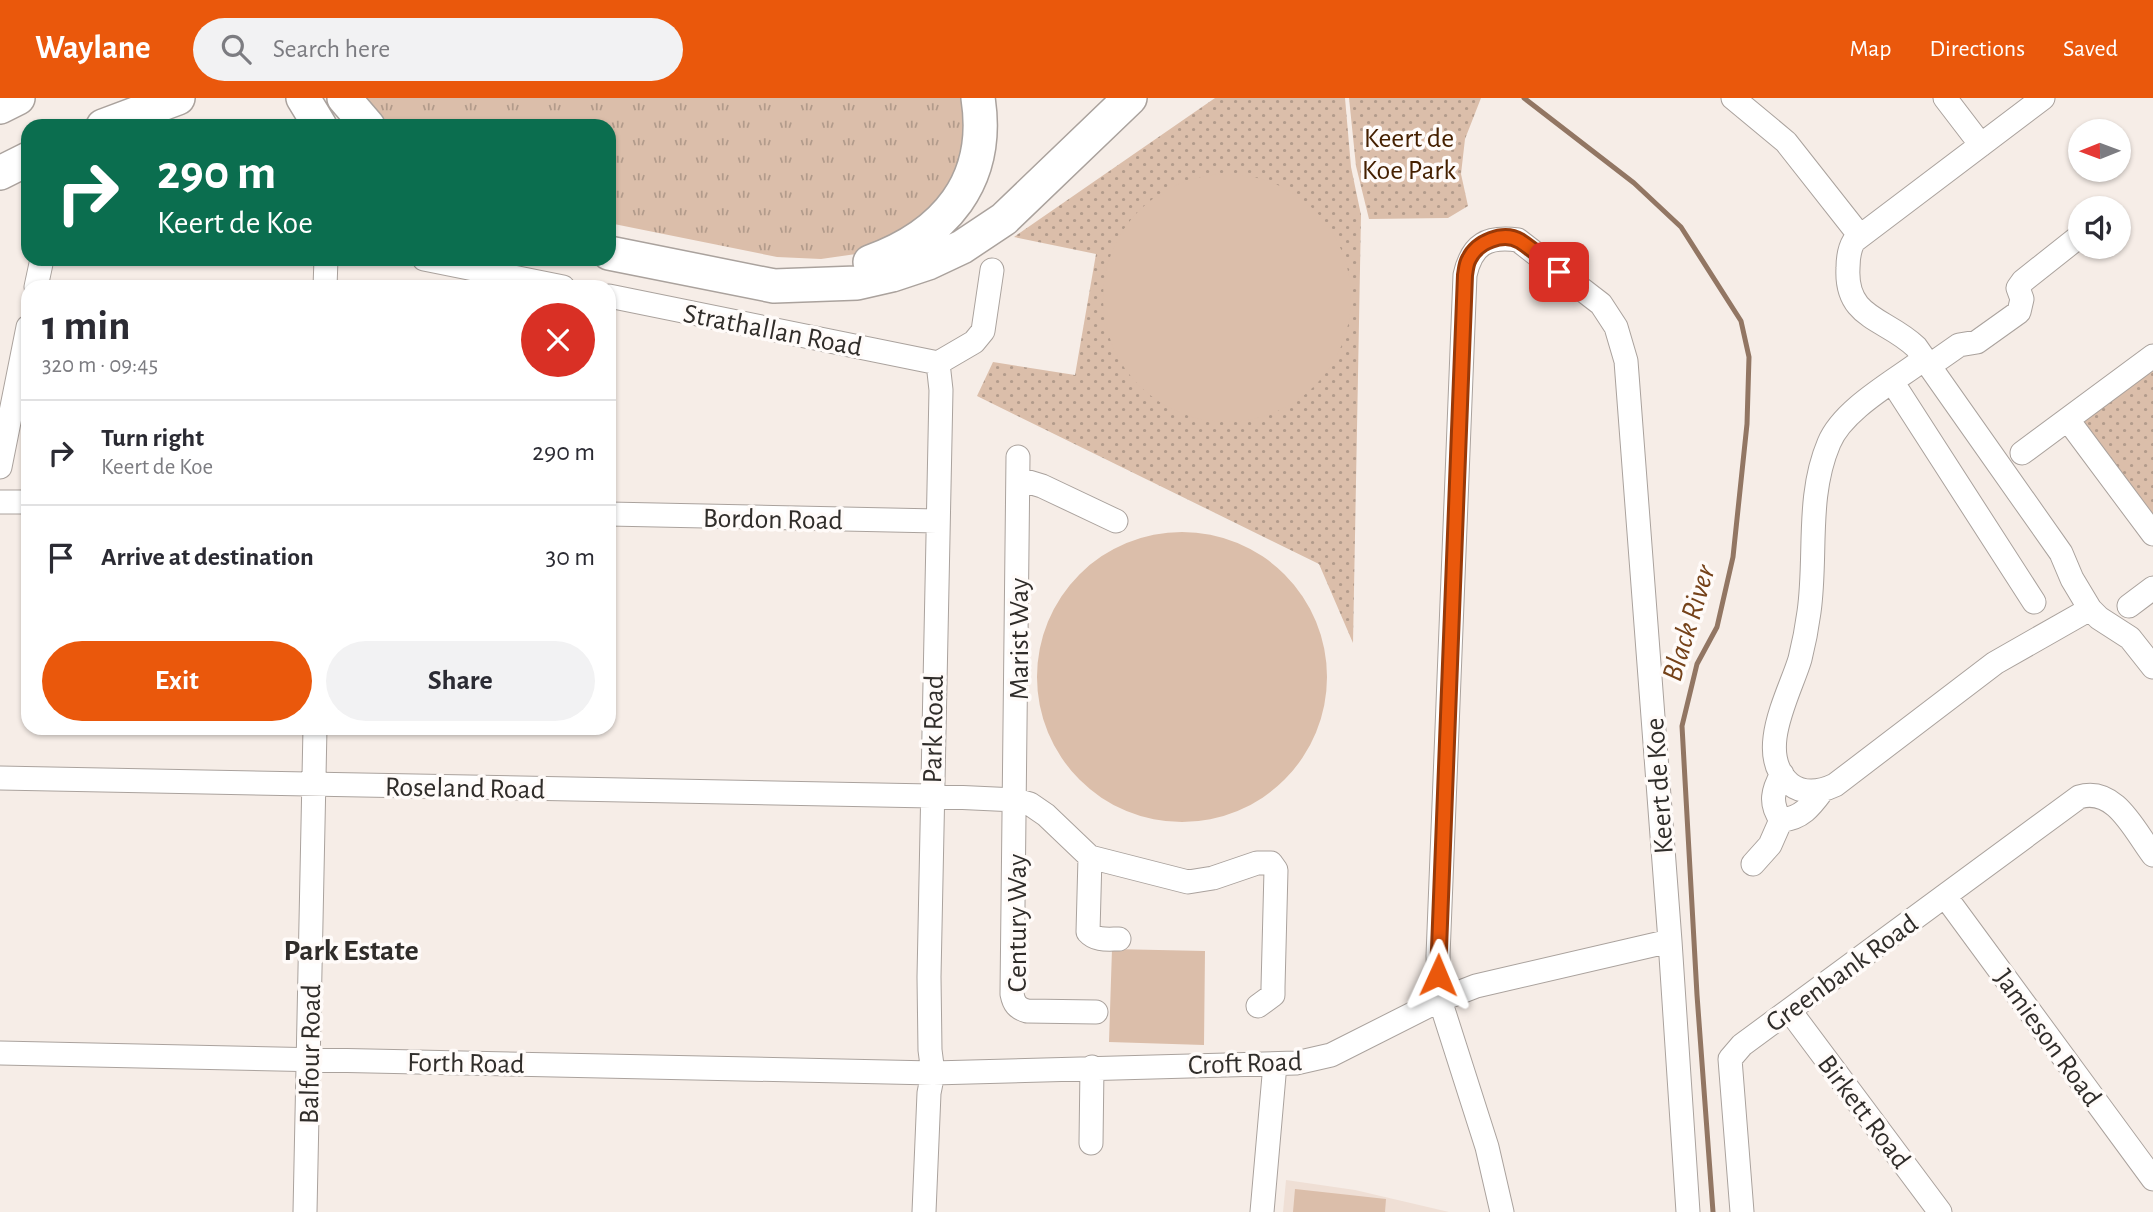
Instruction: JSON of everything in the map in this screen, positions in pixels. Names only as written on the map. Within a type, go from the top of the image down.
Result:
[{"type":"highway","points":[[0,107],[18,98]]},
{"type":"highway","points":[[122,119],[178,98]]},
{"type":"highway","points":[[303,98],[316,119]]},
{"type":"highway","points":[[344,98],[362,119]]},
{"type":"highway","points":[[616,235],[784,268],[834,269],[868,263],[895,253],[939,224],[963,194],[977,155],[981,126],[978,98]]},
{"type":"highway","points":[[616,254],[774,286],[857,283],[892,275],[928,263],[962,247],[1004,219],[1130,98]]},
{"type":"highway","points":[[0,173],[21,162]]},
{"type":"street","points":[[1733,98],[1786,142],[1860,236]]},
{"type":"street","points":[[1945,98],[1980,145]]},
{"type":"street","points":[[2043,98],[1854,241],[1849,253],[1849,290],[1860,310],[1907,339],[1926,362],[2061,553],[2076,587],[2090,609],[2130,638],[2153,667]]},
{"type":"street","name":"Keert de Koe","points":[[1440,1000],[1438,956],[1465,275],[1468,260],[1476,249],[1487,240],[1501,238],[1518,240],[1601,304],[1616,327],[1626,361],[1688,1212]]},
{"type":"street","points":[[2068,245],[2023,281],[2018,288],[2022,299],[2018,312],[1977,342],[1959,345],[1893,383],[1851,413],[1830,441],[1822,464],[1813,514],[1809,614],[1800,660],[1781,710],[1775,737],[1775,753],[1782,774],[1796,788],[1809,792],[1822,791],[1835,785],[1995,663],[2090,609]]},
{"type":"street","points":[[459,266],[528,280]]},
{"type":"street","points":[[938,363],[974,342],[983,331],[992,270]]},
{"type":"street","name":"Strathallan Road","points":[[616,297],[938,363]]},
{"type":"street","points":[[2022,453],[2153,356]]},
{"type":"street","points":[[0,467],[21,362]]},
{"type":"street","name":"Park Road","points":[[924,1212],[929,1093],[933,1073],[929,989],[941,390],[938,363]]},
{"type":"street","points":[[1893,383],[2034,602]]},
{"type":"street","points":[[2068,420],[2153,534]]},
{"type":"street","name":"Marist Way","points":[[1016,800],[1018,468],[1042,486],[1116,522]]},
{"type":"street","points":[[0,502],[21,502]]},
{"type":"street","name":"Bordon Road","points":[[616,514],[937,521]]},
{"type":"street","points":[[2129,606],[2153,588]]},
{"type":"street","name":"Balfour Road","points":[[305,1212],[315,735]]},
{"type":"street","points":[[1781,820],[1773,806],[1773,797],[1774,788],[1782,774]]},
{"type":"street","name":"Roseland Road","points":[[0,778],[931,796],[1016,800]]},
{"type":"street","points":[[1781,820],[1793,819],[1802,814],[1822,791]]},
{"type":"street","name":"Greenbank Road","points":[[1742,1212],[1730,1059],[1742,1045],[2078,797],[2088,794],[2109,799],[2153,855]]},
{"type":"street","points":[[1016,800],[1038,809],[1090,857],[1188,882],[1213,878],[1257,863],[1271,863],[1276,870],[1273,995],[1258,1006]]},
{"type":"street","name":"Century Way","points":[[1016,800],[1014,1003],[1019,1009],[1027,1011],[1096,1012]]},
{"type":"street","points":[[1753,864],[1770,845],[1781,820]]},
{"type":"street","points":[[1090,857],[1088,932],[1092,937],[1100,939],[1119,939]]},
{"type":"street","name":"Jamieson Road","points":[[1945,896],[2153,1179]]},
{"type":"street","name":"Croft Road","points":[[933,1073],[1311,1061],[1331,1055],[1440,1000],[1476,986],[1670,941]]},
{"type":"street","points":[[1440,1000],[1488,1147],[1502,1212]]},
{"type":"street","name":"Birkett Road","points":[[1790,1011],[1940,1212]]},
{"type":"street","name":"Forth Road","points":[[0,1053],[933,1073]]},
{"type":"street","points":[[1262,1212],[1275,1064]]},
{"type":"street","points":[[1091,1143],[1092,1067]]},
{"type":"shaded area","points":[[1286,1180],[1355,1190],[1449,1212],[1283,1212]]},
{"type":"green space","points":[[363,98],[968,98],[968,150],[933,214],[856,254],[821,259],[777,257],[616,224],[616,119],[382,119]]},
{"type":"green space","points":[[1215,98],[1345,98],[1351,167],[1361,215],[1353,643],[1319,564],[977,396],[993,362],[1075,375],[1096,254],[1014,237]]},
{"type":"green space","name":"Keert de Koe Park","points":[[1349,98],[1481,98],[1465,139],[1461,174],[1468,206],[1448,218],[1369,219],[1356,166]]},
{"type":"green space","points":[[1215,174],[1239,174],[1286,188],[1315,210],[1342,250],[1349,274],[1349,322],[1342,346],[1315,386],[1275,413],[1239,422],[1215,422],[1168,408],[1148,394],[1131,377],[1117,357],[1108,334],[1103,310],[1103,286],[1117,239],[1131,219],[1148,202],[1168,188],[1191,179]]},
{"type":"green space","points":[[2153,367],[2153,520],[2083,426],[2083,419]]},
{"type":"green space","points":[[1182,532],[1210,535],[1238,543],[1263,556],[1285,574],[1303,596],[1316,621],[1324,649],[1327,677],[1324,705],[1316,733],[1303,758],[1285,780],[1263,798],[1238,811],[1210,819],[1182,822],[1154,819],[1126,811],[1101,798],[1079,780],[1061,758],[1048,733],[1040,705],[1037,677],[1040,649],[1048,621],[1061,596],[1079,574],[1101,556],[1126,543],[1154,535]]},
{"type":"green space","points":[[1112,949],[1205,951],[1204,1045],[1109,1042]]},
{"type":"green space","points":[[1295,1189],[1386,1199],[1385,1212],[1293,1212]]},
{"type":"waterway","name":"Black River","points":[[1524,98],[1634,183],[1681,227],[1741,321],[1749,357],[1747,424],[1733,557],[1717,627],[1697,664],[1682,726],[1697,995],[1713,1212]]},
{"type":"district","name":"Park Estate","points":[[351,950]]},
{"type":"route","points":[[1438,975],[1465,275],[1468,260],[1476,249],[1487,240],[1501,238],[1518,240],[1559,272]]}]
